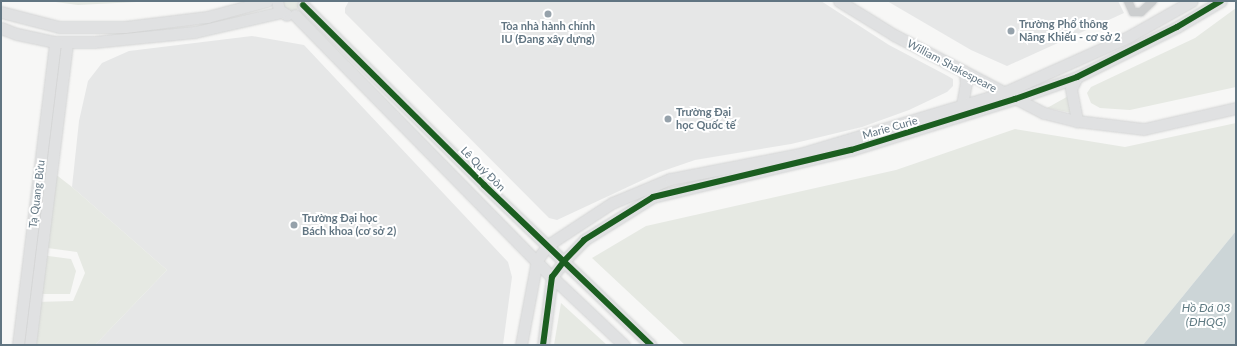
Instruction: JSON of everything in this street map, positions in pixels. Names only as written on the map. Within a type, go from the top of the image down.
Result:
[{"type":"street","points":[[1,12],[35,22],[87,29],[161,24],[267,1]]},
{"type":"street","points":[[277,1],[281,12]]},
{"type":"street","points":[[295,14],[302,3],[314,1]]},
{"type":"street","name":"William Shakespeare","points":[[839,1],[894,35],[1044,113],[1077,121],[1144,129],[1236,108]]},
{"type":"street","points":[[1128,1],[1133,12],[1142,12],[1152,1]]},
{"type":"street","name":"Marie Curie","points":[[548,245],[612,203],[670,179],[800,154],[1003,93],[1128,37],[1192,1]]},
{"type":"street","name":"Marie Curie","points":[[552,277],[564,260],[584,240],[653,197],[851,150],[1015,99],[1077,77],[1163,34],[1221,1]]},
{"type":"street","name":"Lê Quý Đôn","points":[[302,3],[484,185],[651,345]]},
{"type":"street","points":[[1,28],[31,38],[67,43],[194,32],[281,12],[295,14],[552,277],[624,345]]},
{"type":"street","name":"Tạ Quang Bửu","points":[[18,345],[55,42]]},
{"type":"street","name":"Tạ Quang Bửu","points":[[30,345],[67,43]]},
{"type":"street","points":[[962,105],[966,82],[964,71]]},
{"type":"street","points":[[1077,77],[1071,89],[1077,121]]},
{"type":"street","points":[[473,196],[484,185]]},
{"type":"street","points":[[521,345],[537,260],[548,245]]},
{"type":"street","points":[[543,345],[552,277]]},
{"type":"street","points":[[26,278],[38,279]]},
{"type":"shaded area","points":[[48,1],[156,1],[78,5]]},
{"type":"shaded area","points":[[279,1],[300,1],[300,5],[296,11],[289,13]]},
{"type":"shaded area","name":"Trường Đại học Quốc tế","points":[[349,1],[821,1],[889,45],[953,79],[953,86],[947,92],[909,110],[862,127],[791,144],[695,160],[660,172],[557,220],[549,218],[345,13],[345,8]]},
{"type":"shaded area","name":"Trường Phổ thông Năng Khiếu - cơ sở 2","points":[[887,1],[1118,1],[1124,13],[1007,66],[971,50]]},
{"type":"shaded area","points":[[1236,8],[1236,87],[1130,110],[1100,108],[1091,103],[1087,93],[1091,87],[1195,38]]},
{"type":"shaded area","name":"Trường Đại học Bách khoa (cơ sở 2)","points":[[252,36],[304,45],[508,262],[512,277],[503,345],[95,345],[167,270],[72,187],[79,121],[88,81],[102,63],[129,51]]},
{"type":"shaded area","points":[[1072,94],[1077,114],[1047,108]]},
{"type":"shaded area","points":[[1236,123],[1236,231],[1143,345],[685,345],[592,258],[646,226],[896,170],[1015,129],[1125,147]]},
{"type":"shaded area","points":[[50,170],[72,187],[167,270],[95,345],[29,345],[35,302],[73,301],[85,273],[77,252],[40,247]]},
{"type":"shaded area","points":[[41,255],[71,259],[76,271],[70,294],[36,294]]},
{"type":"shaded area","points":[[561,303],[607,345],[554,345]]},
{"type":"water","name":"Hồ Đá 03 (ĐHQG)","points":[[1236,231],[1236,345],[1143,345]]},
{"type":"cycle path","points":[[543,345],[552,277],[565,260],[584,240],[653,197],[851,150],[1015,99],[1077,77],[1177,27],[1221,1]]},
{"type":"cycle path","points":[[303,5],[484,185],[651,345]]},
{"type":"place","name":"Tòa nhà hành chính IU (Đang xây dựng)","points":[[548,14]]},
{"type":"place","name":"Trường Phổ thông Năng Khiếu - cơ sở 2","points":[[1011,31]]},
{"type":"place","name":"Trường Đại học Quốc tế","points":[[668,119]]},
{"type":"place","name":"Trường Đại học Bách khoa (cơ sở 2)","points":[[294,225]]}]
